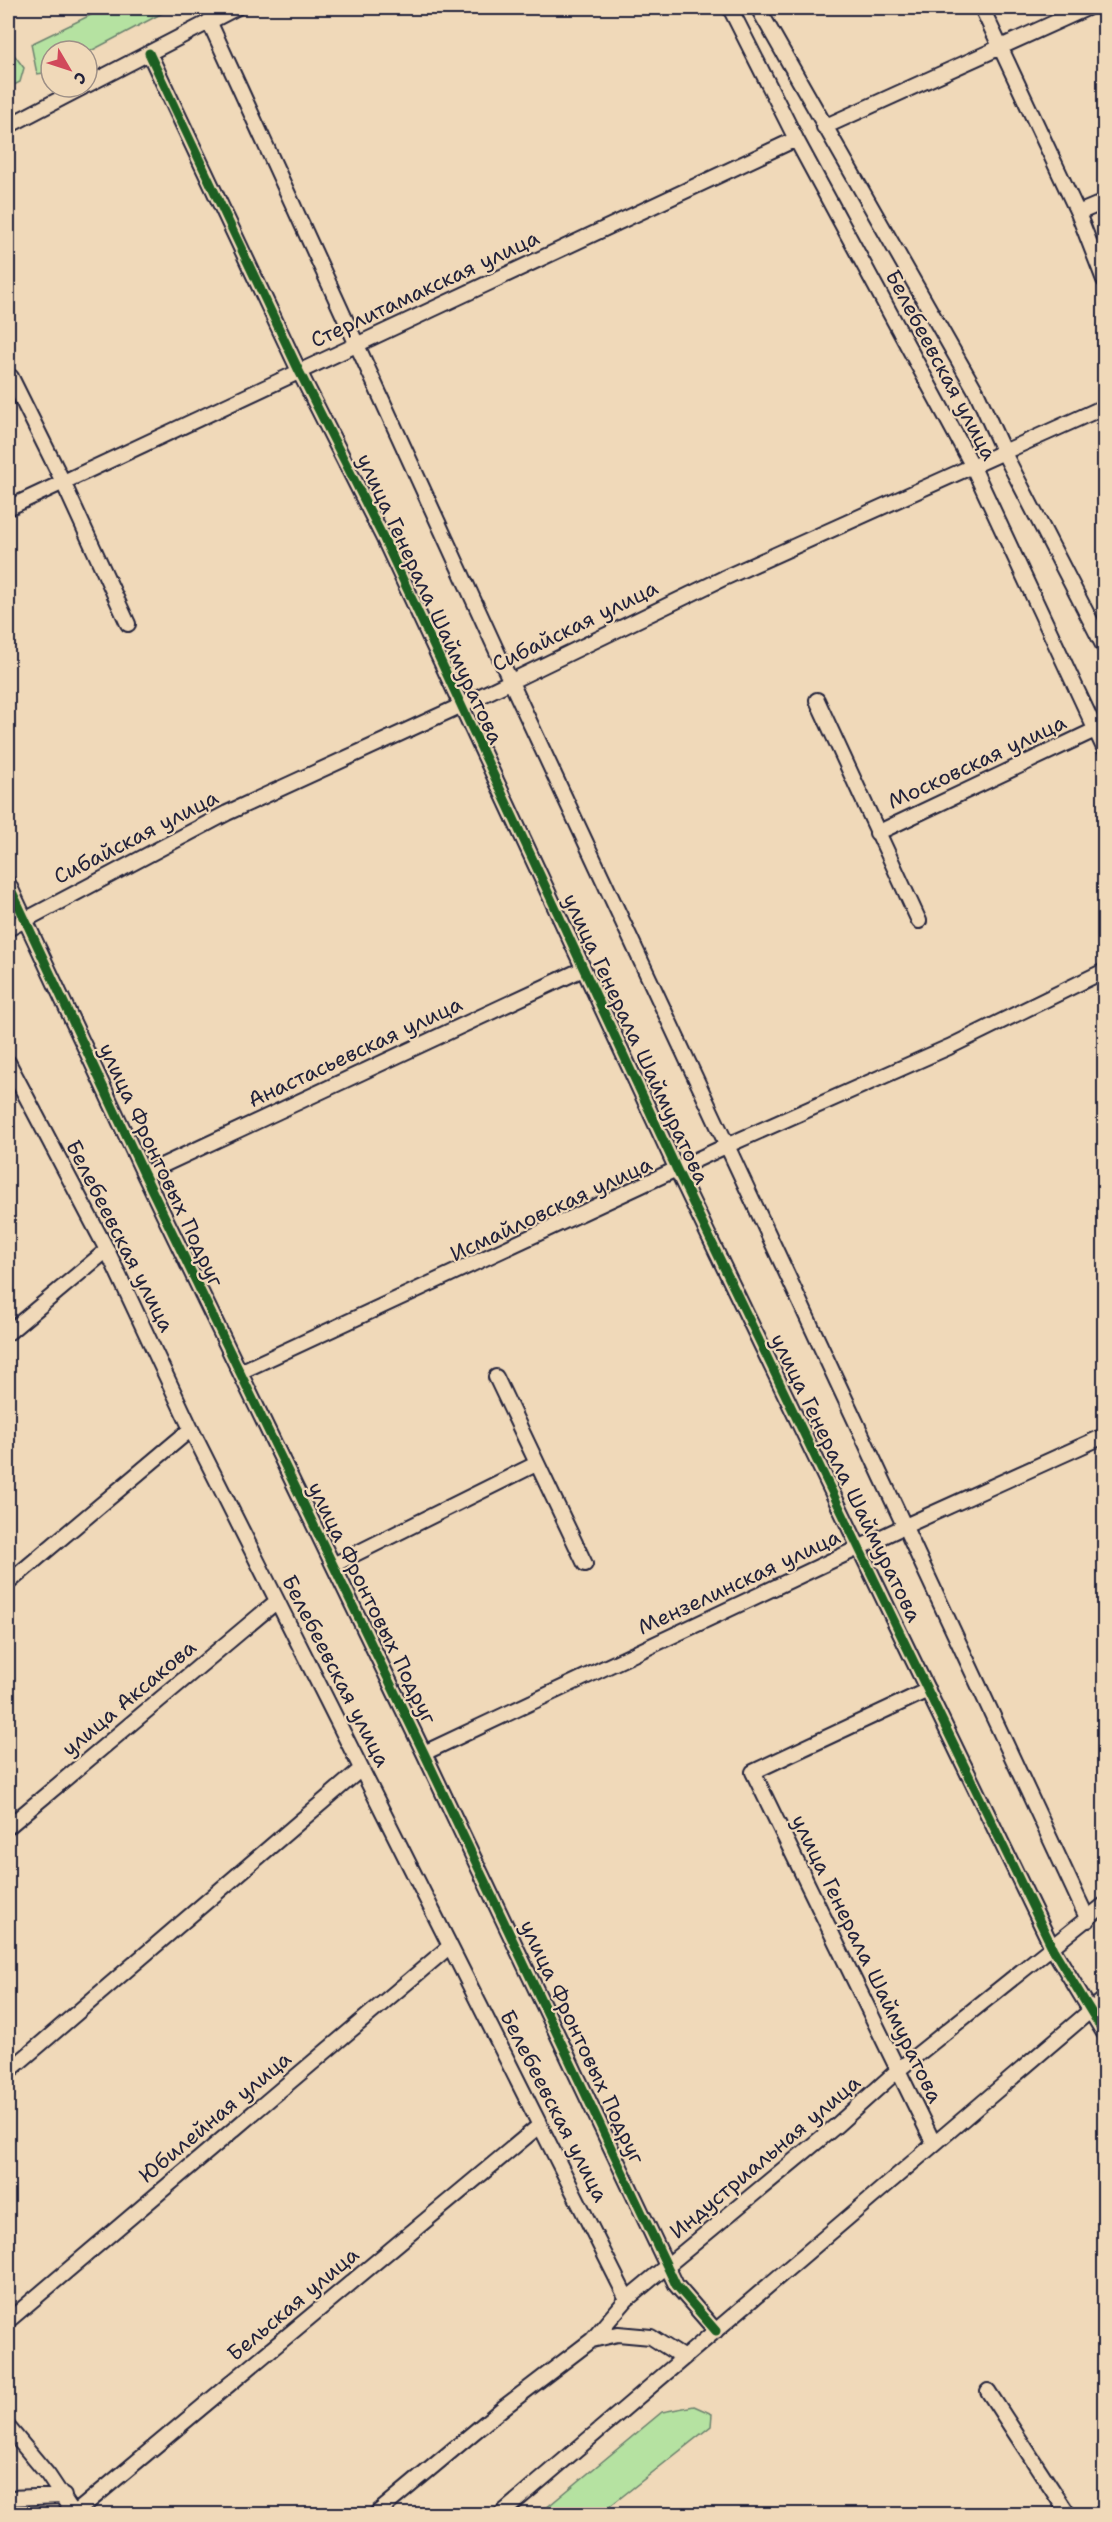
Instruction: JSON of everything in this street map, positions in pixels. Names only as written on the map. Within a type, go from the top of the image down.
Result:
[{"type":"street","points":[[99,79],[236,8]]},
{"type":"street","name":"Белебеевская улица","points":[[730,8],[796,139],[972,465],[1104,748]]},
{"type":"street","name":"Белебеевская улица","points":[[758,8],[977,393],[1004,453],[1104,647]]},
{"type":"street","points":[[982,8],[1078,213],[1104,280]]},
{"type":"street","points":[[824,127],[1087,8]]},
{"type":"street","points":[[209,21],[510,680],[1088,1920]]},
{"type":"street","name":"улица Генерала Шаймуратова","points":[[149,53],[299,371],[384,539],[677,1170],[1053,1949],[1092,2009],[1104,2033]]},
{"type":"street","points":[[8,126],[60,99]]},
{"type":"street","name":"Стерлитамакская улица","points":[[8,508],[796,139]]},
{"type":"street","points":[[1078,213],[1104,202]]},
{"type":"street","points":[[11,377],[63,482],[128,624]]},
{"type":"street","name":"Сибайская улица","points":[[8,929],[227,813],[460,706],[724,578],[1104,407]]},
{"type":"street","points":[[818,700],[919,921]]},
{"type":"street","name":"Московская улица","points":[[877,832],[1095,730]]},
{"type":"street","name":"улица Фронтовых Подруг","points":[[8,883],[144,1173],[424,1753],[669,2266],[676,2285],[716,2331]]},
{"type":"street","name":"Анастасьевская улица","points":[[144,1173],[584,969]]},
{"type":"street","name":"Исмайловская улица","points":[[240,1372],[726,1146],[949,1047],[1104,971]]},
{"type":"street","name":"Белебеевская улица","points":[[8,1062],[11,1081],[107,1250],[191,1429],[627,2299]]},
{"type":"street","points":[[8,1334],[107,1250]]},
{"type":"street","points":[[496,1377],[585,1564]]},
{"type":"street","points":[[8,1583],[191,1429]]},
{"type":"street","name":"Мензелинская улица","points":[[424,1753],[905,1526],[1104,1436]]},
{"type":"street","points":[[333,1565],[536,1464]]},
{"type":"street","name":"улица Аксакова","points":[[8,1827],[277,1601]]},
{"type":"street","name":"улица Генерала Шаймуратова","points":[[928,1690],[753,1772],[934,2144]]},
{"type":"street","points":[[8,2072],[361,1769]]},
{"type":"street","name":"Индустриальная улица","points":[[376,2514],[503,2408],[592,2340],[627,2299],[669,2266],[897,2071],[1053,1949],[1104,1905]]},
{"type":"street","name":"Юбилейная улица","points":[[8,2321],[450,1946]]},
{"type":"street","points":[[501,2514],[1104,1999]]},
{"type":"street","name":"Бельская улица","points":[[74,2514],[540,2125]]},
{"type":"street","points":[[592,2340],[618,2334],[651,2337],[684,2358]]},
{"type":"street","points":[[988,2391],[1068,2514]]},
{"type":"street","points":[[8,2427],[64,2496],[74,2514]]},
{"type":"street","points":[[8,2498],[64,2496]]},
{"type":"green space","points":[[105,8],[172,8],[99,47],[99,39],[41,39]]},
{"type":"green space","points":[[39,40],[39,74],[37,74],[31,44]]},
{"type":"green space","points":[[8,55],[15,56],[24,68],[20,82],[8,88]]},
{"type":"green space","points":[[694,2406],[712,2414],[711,2426],[600,2514],[539,2514],[662,2412]]},
{"type":"cycle path","points":[[149,53],[299,371],[384,539],[677,1170],[911,1656],[1053,1949],[1104,2033]]},
{"type":"cycle path","points":[[8,883],[144,1174],[424,1753],[676,2285],[716,2331]]}]
